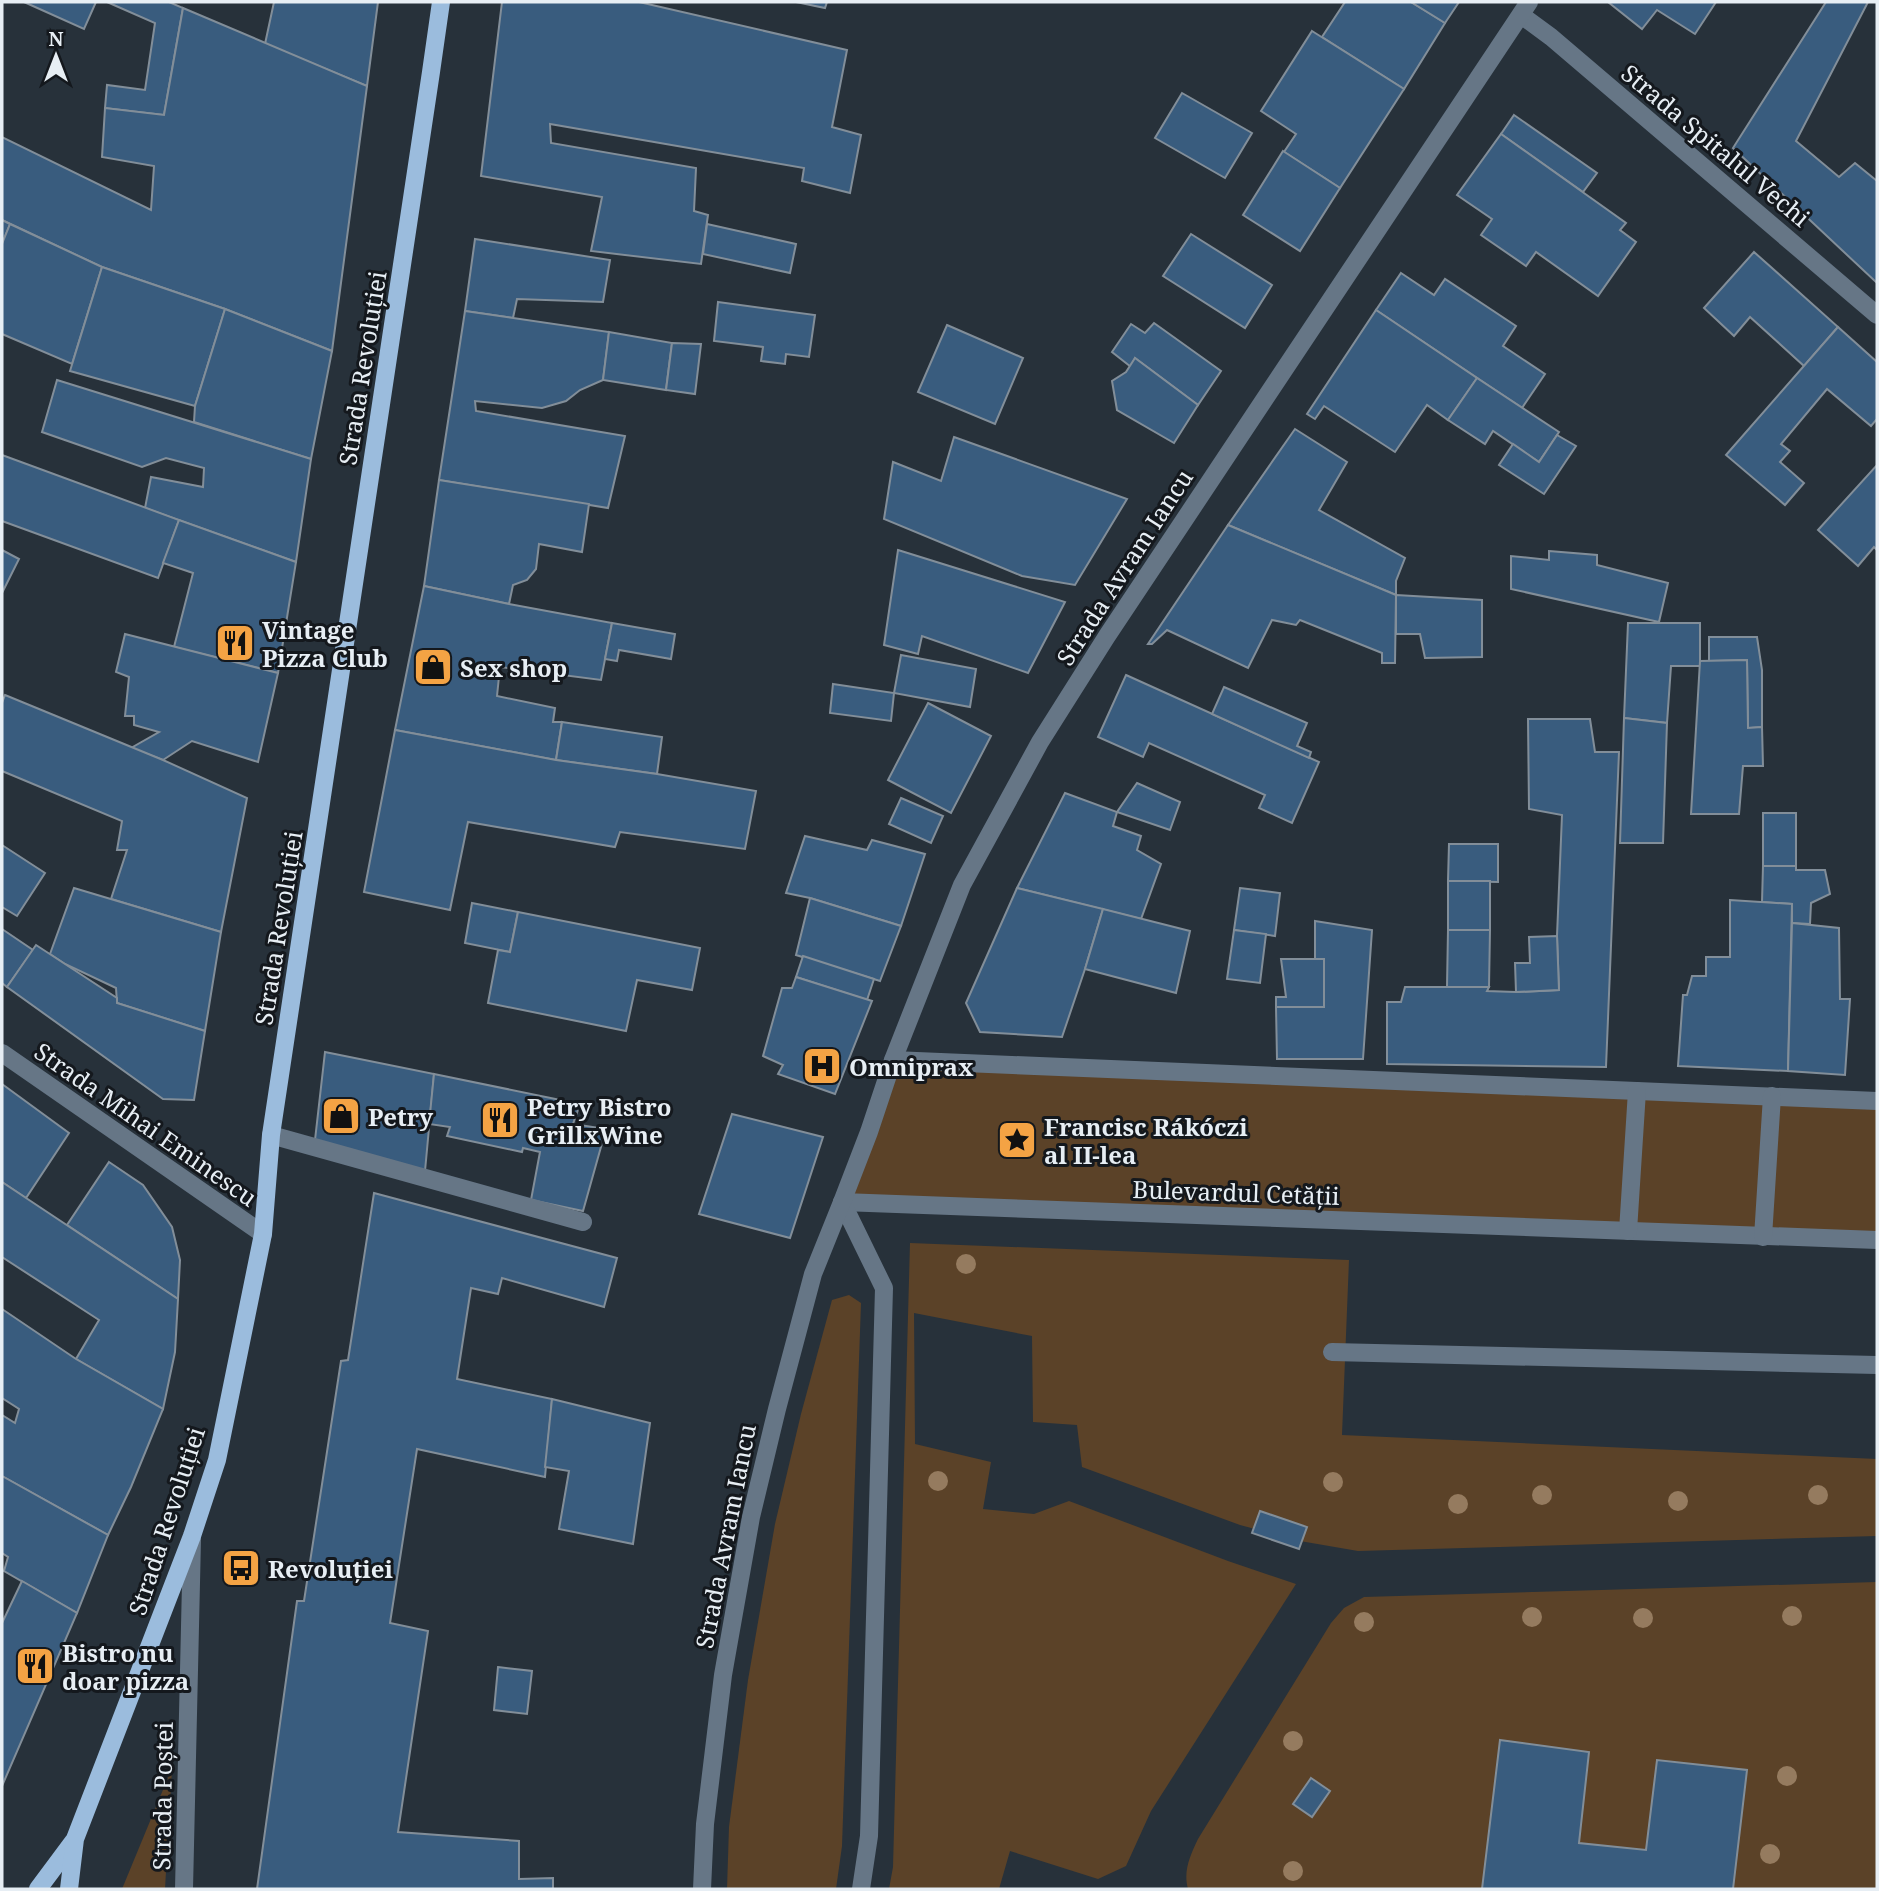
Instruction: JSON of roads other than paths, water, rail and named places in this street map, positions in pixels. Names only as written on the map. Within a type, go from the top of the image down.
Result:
[{"type":"main road","name":"Strada Revoluției","points":[[69,1889],[75,1839],[192,1536],[217,1460],[263,1234],[271,1135],[441,2]]},
{"type":"main road","name":"Strada Revoluției","points":[[38,1889],[75,1839]]},
{"type":"street","name":"Strada Spitalul Vechi","points":[[1525,9],[1551,37],[1877,315]]},
{"type":"street","name":"Strada Avram Iancu","points":[[702,1889],[705,1824],[723,1675],[751,1517],[776,1409],[810,1285],[869,1132],[893,1060],[962,885],[1040,742],[1115,624],[1525,9]]},
{"type":"street","name":"Strada Mihai Eminescu","points":[[2,1053],[263,1234]]},
{"type":"street","points":[[893,1060],[1877,1101]]},
{"type":"street","points":[[1628,1231],[1637,1091]]},
{"type":"street","points":[[1763,1237],[1772,1096]]},
{"type":"street","points":[[271,1135],[583,1222]]},
{"type":"street","points":[[842,1202],[884,1289],[870,1822],[861,1889]]},
{"type":"street","name":"Bulevardul Cetății","points":[[842,1202],[1877,1241]]},
{"type":"street","points":[[1332,1353],[1877,1365]]},
{"type":"street","name":"Strada Poștei","points":[[184,1889],[192,1536]]},
{"type":"place","name":"Vintage Pizza Club","points":[[235,643]]},
{"type":"place","name":"Sex shop","points":[[433,667]]},
{"type":"place","name":"Omniprax","points":[[822,1066]]},
{"type":"place","name":"Petry","points":[[341,1116]]},
{"type":"place","name":"Petry Bistro GrillxWine","points":[[500,1120]]},
{"type":"place","name":"Francisc Rákóczi al II-lea","points":[[1017,1140]]},
{"type":"place","name":"Revoluției","points":[[241,1568]]},
{"type":"place","name":"Bistro nu doar pizza","points":[[35,1666]]}]
